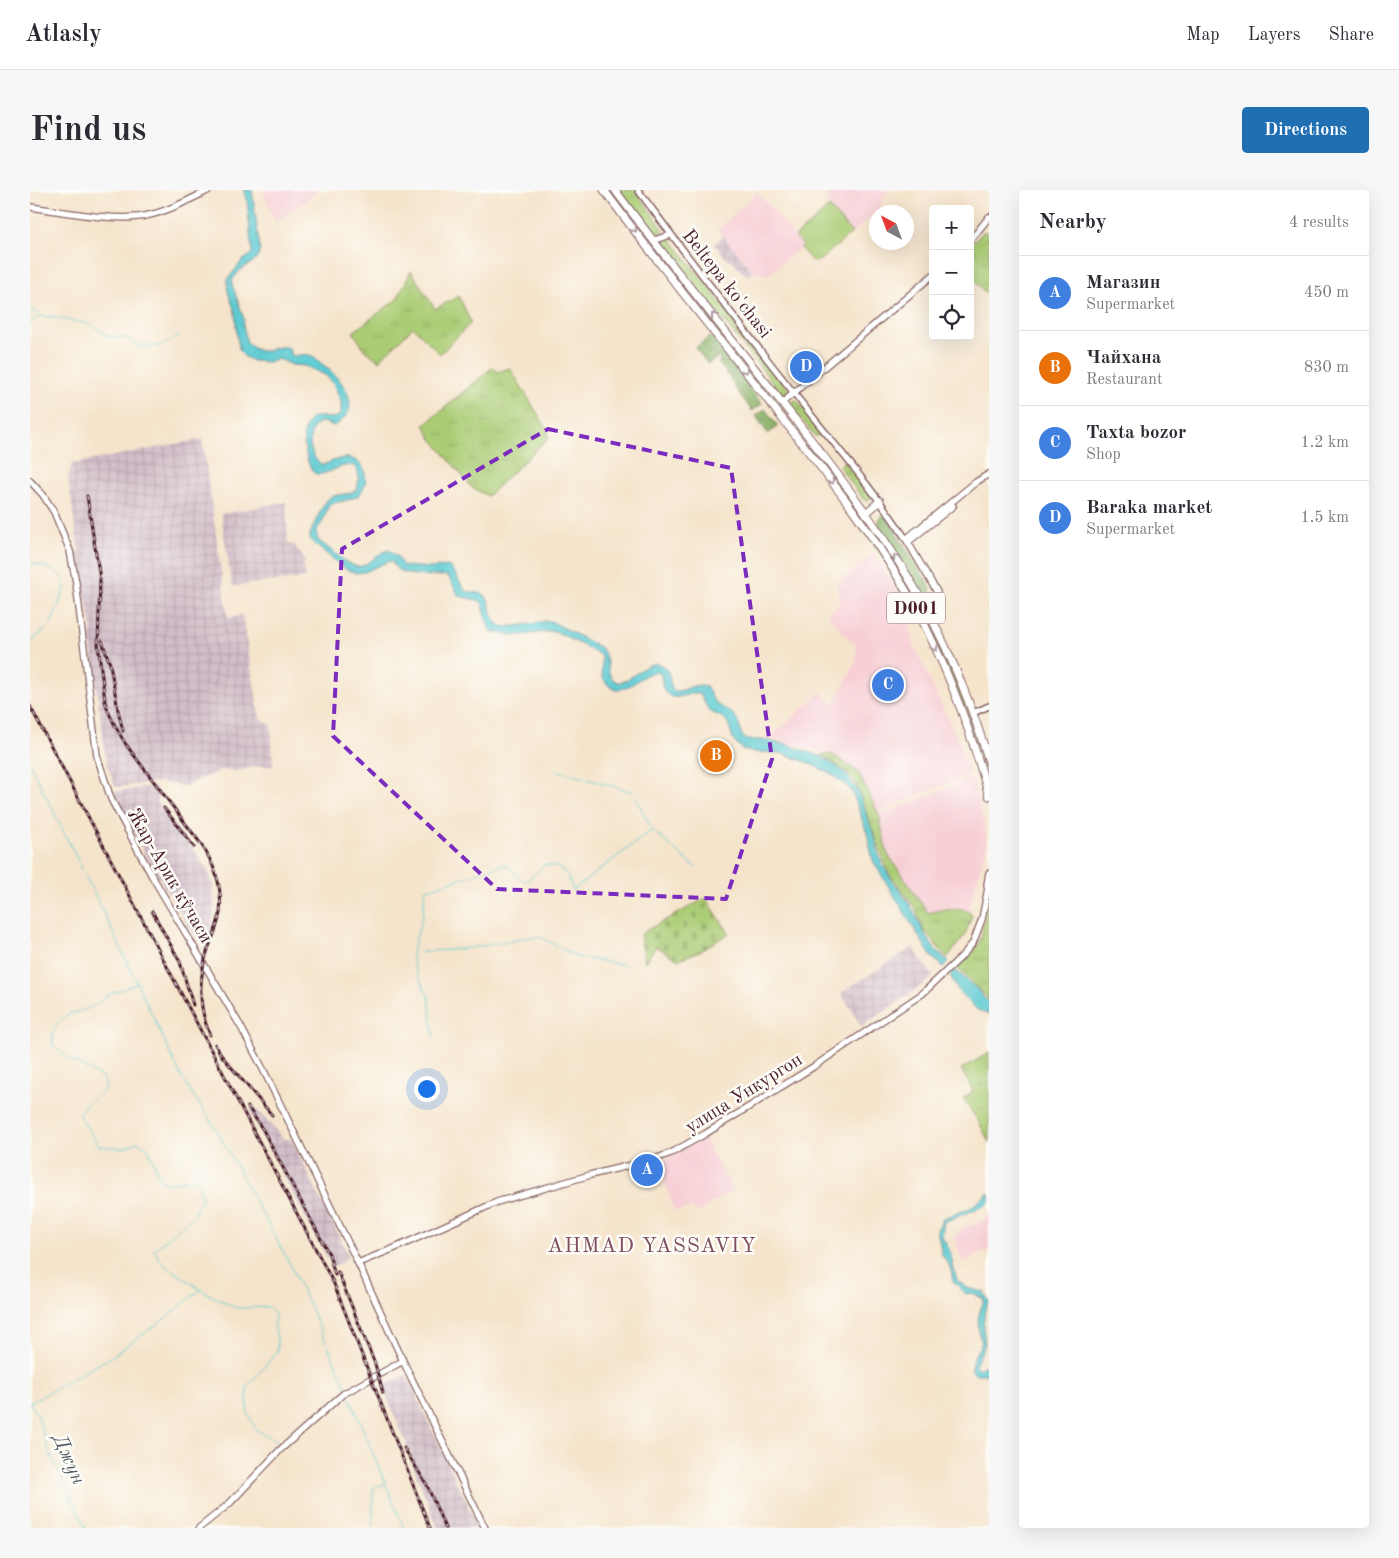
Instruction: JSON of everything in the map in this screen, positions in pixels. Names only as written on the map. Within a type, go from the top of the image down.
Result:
[{"type":"highway","name":"D001","points":[[604,190],[801,442],[874,539],[916,608],[939,656],[963,714],[989,796]]},
{"type":"highway","name":"D001","points":[[615,190],[809,437],[866,514],[931,619],[973,713],[989,762]]},
{"type":"highway","points":[[615,205],[617,200],[622,200]]},
{"type":"highway","points":[[726,347],[734,341]]},
{"type":"highway","points":[[801,442],[809,437]]},
{"type":"highway","points":[[866,514],[880,501]]},
{"type":"main road","points":[[30,206],[132,218],[148,216],[166,210],[209,190]]},
{"type":"main road","points":[[974,235],[989,217]]},
{"type":"main road","points":[[782,403],[929,278]]},
{"type":"main road","points":[[907,540],[989,476]]},
{"type":"main road","name":"Жар-Арик кўчаси","points":[[30,481],[52,507],[70,551],[76,583],[97,756],[111,799],[152,876],[241,1026],[358,1263],[403,1362],[485,1528]]},
{"type":"main road","name":"Beltepa ko'chasi","points":[[907,540],[937,592],[929,603]]},
{"type":"main road","points":[[921,600],[929,603],[931,619]]},
{"type":"main road","points":[[956,961],[967,948],[976,931],[989,873]]},
{"type":"main road","points":[[956,961],[969,948],[978,932],[989,883]]},
{"type":"main road","name":"улица Ункургон","points":[[358,1263],[497,1202],[590,1175],[643,1163],[671,1152],[714,1129],[899,1010],[956,961]]},
{"type":"main road","points":[[199,1528],[228,1504],[280,1450],[343,1394],[403,1362]]},
{"type":"street","name":"Beltepa ko'chasi","points":[[638,190],[794,394],[880,501],[907,540]]},
{"type":"street","points":[[654,240],[671,235]]},
{"type":"street","points":[[973,713],[989,706]]},
{"type":"highlighted area","points":[[548,429],[731,468],[772,759],[726,899],[497,889],[333,736],[342,549]]},
{"type":"shaded area","points":[[263,190],[317,190],[301,205],[275,222]]},
{"type":"shaded area","points":[[822,190],[889,190],[881,205],[869,205],[869,218],[852,233],[829,207],[827,197]]},
{"type":"shaded area","points":[[757,192],[803,245],[769,275],[753,273],[718,230]]},
{"type":"shaded area","points":[[723,236],[753,272],[749,276],[741,271],[733,261],[728,260],[714,244]]},
{"type":"shaded area","points":[[202,439],[228,618],[242,615],[260,719],[271,725],[273,766],[258,766],[238,771],[221,770],[184,786],[159,782],[116,787],[107,766],[90,638],[92,627],[75,554],[79,552],[68,478],[72,464]]},
{"type":"shaded area","points":[[286,502],[288,544],[294,545],[306,561],[303,563],[305,578],[232,586],[221,514]]},
{"type":"shaded area","points":[[873,553],[912,613],[913,623],[908,629],[915,638],[912,642],[958,740],[970,774],[877,813],[858,772],[832,754],[769,739],[821,692],[834,705],[856,661],[856,645],[842,632],[828,613],[841,602],[837,585]]},
{"type":"shaded area","points":[[973,778],[984,823],[987,846],[968,911],[946,907],[928,914],[887,853],[879,815]]},
{"type":"shaded area","points":[[154,786],[161,795],[156,801],[208,871],[213,886],[214,914],[210,933],[192,932],[146,856],[125,814],[122,809],[118,808],[111,792]]},
{"type":"shaded area","points":[[913,947],[933,977],[861,1026],[841,993]]},
{"type":"shaded area","points":[[254,1107],[284,1139],[291,1139],[349,1256],[344,1261],[332,1267],[249,1111]]},
{"type":"shaded area","points":[[704,1139],[733,1190],[696,1213],[693,1208],[674,1211],[659,1162]]},
{"type":"shaded area","points":[[989,1215],[989,1250],[963,1262],[954,1237],[963,1228],[981,1222]]},
{"type":"shaded area","points":[[407,1376],[454,1476],[454,1481],[458,1485],[479,1528],[438,1528],[411,1461],[413,1459],[383,1388],[390,1382]]},
{"type":"green space","points":[[620,190],[635,190],[665,231],[655,235]]},
{"type":"green space","points":[[621,204],[727,340],[725,341],[619,206]]},
{"type":"green space","points":[[829,207],[852,233],[820,260],[813,262],[800,248],[803,245],[795,237]]},
{"type":"green space","points":[[984,231],[989,235],[989,297],[974,280],[974,242]]},
{"type":"green space","points":[[671,239],[789,390],[789,394],[784,397],[660,241]]},
{"type":"green space","points":[[411,271],[435,309],[459,296],[471,323],[440,354],[413,327],[379,361],[364,349],[353,332],[397,299]]},
{"type":"green space","points":[[711,336],[762,404],[752,411],[718,362],[721,360],[718,357],[708,364],[695,348]]},
{"type":"green space","points":[[493,367],[497,372],[510,368],[547,429],[549,437],[488,496],[472,488],[432,439],[424,425]]},
{"type":"green space","points":[[797,400],[822,432],[818,436],[815,436],[790,405],[793,401]]},
{"type":"green space","points":[[765,409],[778,426],[768,434],[756,416]]},
{"type":"green space","points":[[809,444],[886,547],[918,601],[958,686],[980,744],[989,774],[989,783],[967,716],[927,623],[807,445]]},
{"type":"green space","points":[[846,461],[873,496],[868,501],[864,500],[839,467]]},
{"type":"green space","points":[[885,514],[931,588],[930,595],[927,598],[923,597],[879,525],[879,518]]},
{"type":"green space","points":[[832,754],[858,772],[879,815],[887,853],[928,913],[957,908],[968,911],[972,915],[965,935],[947,958],[923,929],[915,908],[888,872],[855,782],[844,770],[821,755]]},
{"type":"green space","points":[[989,895],[989,1000],[957,968],[978,946]]},
{"type":"green space","points":[[706,898],[729,933],[702,950],[678,960],[656,946],[645,962],[640,936],[647,930]]},
{"type":"green space","points":[[989,1053],[989,1142],[963,1098],[973,1091],[961,1069]]},
{"type":"water","points":[[244,190],[252,190],[260,249],[258,257],[240,270],[233,279],[232,284],[244,319],[243,325],[247,343],[260,351],[283,347],[289,348],[293,356],[309,355],[313,357],[339,380],[349,396],[350,404],[343,419],[334,426],[322,422],[313,428],[310,440],[311,448],[317,461],[323,465],[342,458],[355,460],[365,473],[365,485],[356,497],[329,505],[323,521],[316,531],[318,540],[346,562],[357,567],[366,564],[389,550],[397,556],[403,566],[433,568],[448,566],[454,571],[466,591],[484,594],[497,624],[506,627],[551,621],[601,648],[606,656],[611,677],[620,682],[625,681],[645,667],[659,664],[668,672],[674,691],[697,685],[706,686],[714,701],[735,716],[742,736],[747,740],[762,740],[786,744],[820,756],[838,767],[847,775],[858,791],[877,844],[881,862],[912,908],[931,944],[949,961],[943,967],[931,956],[873,861],[867,833],[853,794],[849,788],[830,773],[780,753],[744,750],[734,742],[728,723],[722,717],[709,711],[700,694],[677,697],[669,695],[664,690],[660,673],[650,673],[624,688],[613,688],[608,685],[603,677],[602,658],[599,654],[555,631],[513,636],[491,631],[481,601],[459,596],[448,576],[408,574],[401,572],[389,561],[365,572],[356,573],[345,569],[312,542],[310,538],[311,532],[326,501],[331,497],[350,493],[357,489],[358,476],[356,468],[351,466],[344,466],[322,474],[316,474],[310,468],[306,455],[304,432],[311,418],[333,418],[341,414],[341,401],[333,383],[325,375],[305,366],[292,365],[279,359],[269,362],[253,361],[240,352],[235,312],[228,292],[227,280],[242,261],[252,253],[247,200]]},
{"type":"water","points":[[955,970],[989,1002],[989,1015],[976,1009],[958,991],[950,975]]},
{"type":"water","points":[[989,1193],[989,1202],[984,1206],[944,1222],[942,1237],[949,1249],[958,1281],[967,1288],[984,1292],[989,1302],[985,1309],[983,1327],[985,1344],[975,1365],[978,1369],[984,1366],[989,1368],[989,1374],[977,1374],[971,1368],[975,1354],[982,1342],[978,1322],[984,1299],[972,1293],[966,1294],[953,1281],[950,1267],[942,1255],[937,1230],[941,1219],[970,1208]]},
{"type":"waterway","points":[[30,308],[39,316]]},
{"type":"waterway","points":[[30,323],[40,316],[89,324],[110,337],[122,337],[132,340],[140,346],[160,346],[179,336]]},
{"type":"waterway","points":[[30,562],[52,570],[64,582],[65,588],[51,624]]},
{"type":"waterway","points":[[30,643],[46,629]]},
{"type":"waterway","points":[[30,764],[101,907],[183,1080],[216,1129],[292,1268],[346,1386]]},
{"type":"waterway","points":[[556,770],[633,792]]},
{"type":"waterway","points":[[636,798],[652,830],[696,868]]},
{"type":"waterway","points":[[434,1037],[429,997],[412,960],[413,949],[423,914],[425,890],[505,864],[525,882],[544,865],[556,867],[564,871],[573,890],[652,830]]},
{"type":"waterway","points":[[421,952],[471,948],[532,937],[542,938],[577,957],[625,965]]},
{"type":"waterway","points":[[137,983],[108,995],[97,1004],[84,1010],[69,1014],[57,1024],[53,1033],[53,1045],[69,1059],[103,1078],[106,1089],[84,1107],[79,1115],[99,1146],[123,1148],[138,1142],[148,1148],[160,1179],[168,1184],[190,1179],[198,1183],[202,1199],[193,1216],[154,1250],[163,1264],[206,1293],[236,1308],[268,1307],[275,1314],[274,1325],[277,1338],[277,1352],[247,1387],[247,1411],[256,1430],[280,1442]]},
{"type":"waterway","points":[[30,1403],[111,1357],[170,1315],[200,1290]]},
{"type":"waterway","points":[[350,1398],[404,1528]]},
{"type":"waterway","name":"Джун","points":[[30,1403],[37,1414],[49,1451],[86,1528]]},
{"type":"waterway","points":[[373,1528],[373,1488],[385,1484]]},
{"type":"railway","points":[[87,496],[100,579],[98,644],[107,707],[114,724],[127,746],[201,844],[214,868],[219,885],[220,913],[217,927],[208,949],[201,982],[201,1003],[210,1035]]},
{"type":"railway","points":[[102,641],[110,664],[123,731]]},
{"type":"railway","points":[[30,706],[334,1284],[430,1528]]},
{"type":"railway","points":[[164,808],[194,847]]},
{"type":"railway","points":[[152,911],[180,962],[193,1005]]},
{"type":"railway","points":[[215,1044],[221,1055],[272,1115]]},
{"type":"railway","points":[[248,1107],[263,1130],[329,1254],[335,1275]]},
{"type":"railway","points":[[338,1272],[375,1364],[383,1393]]},
{"type":"railway","points":[[404,1448],[427,1485],[445,1528]]},
{"type":"place","name":"Baraka market","points":[[806,367]]},
{"type":"place","name":"Taxta bozor","points":[[888,685]]},
{"type":"place","name":"Чайхана","points":[[716,756]]},
{"type":"place","name":"Магазин","points":[[647,1170]]},
{"type":"district","name":"AHMAD YASSAVIY","points":[[652,1245]]}]
